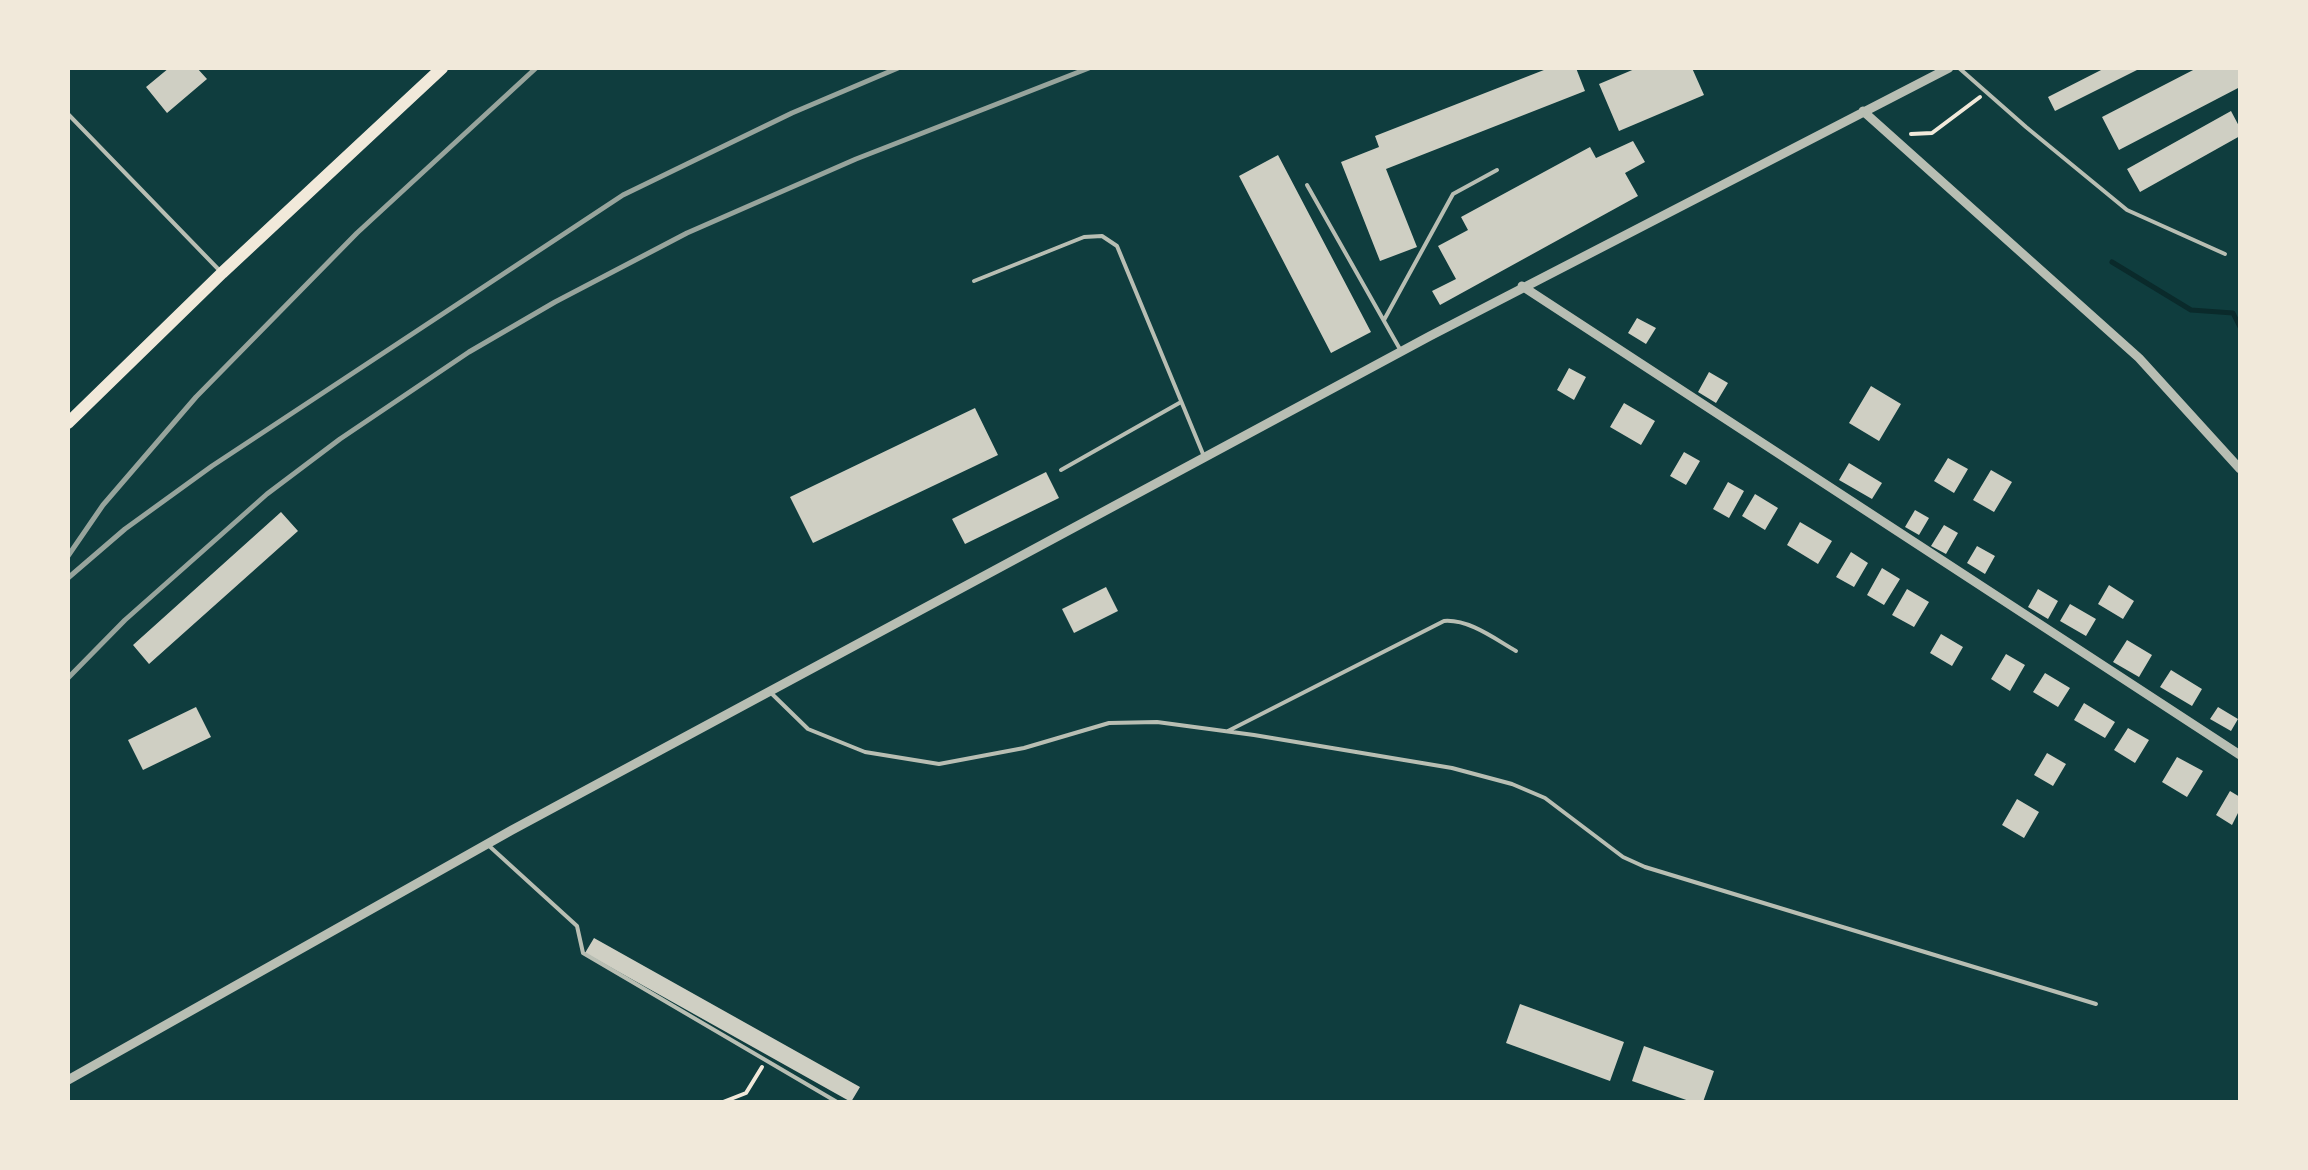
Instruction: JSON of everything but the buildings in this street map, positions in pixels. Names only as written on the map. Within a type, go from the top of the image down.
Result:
[{"type":"main road","points":[[68,423],[442,68]]},
{"type":"street","points":[[68,1080],[488,844],[1401,351],[1949,68]]},
{"type":"street","points":[[1863,111],[2139,358],[2240,468]]},
{"type":"street","points":[[1522,286],[2240,755]]},
{"type":"lane","points":[[1959,68],[2126,210],[2225,254]]},
{"type":"lane","points":[[68,114],[222,273]]},
{"type":"lane","points":[[1384,320],[1453,194],[1497,170]]},
{"type":"lane","points":[[1307,185],[1401,351]]},
{"type":"lane","points":[[974,281],[1084,237],[1102,236],[1117,246],[1205,458]]},
{"type":"lane","points":[[1062,470],[1181,402]]},
{"type":"lane","points":[[1228,731],[1444,621],[1468,624],[1516,651]]},
{"type":"lane","points":[[770,692],[808,730],[865,752],[939,764],[1024,748],[1108,723],[1157,722],[1452,768],[1512,784],[1545,798],[1622,857],[1645,867],[2096,1004]]},
{"type":"lane","points":[[488,844],[577,926],[583,953],[837,1102]]},
{"type":"path","points":[[1886,134],[1932,133],[1987,92]]},
{"type":"path","points":[[723,1102],[746,1093],[766,1060]]},
{"type":"waterway","points":[[2112,262],[2191,310],[2233,313],[2240,327]]},
{"type":"railway","points":[[68,556],[103,505],[196,397],[357,233],[536,68]]},
{"type":"railway","points":[[68,578],[125,529],[212,466],[623,195],[792,113],[898,68]]},
{"type":"railway","points":[[68,678],[125,620],[267,494],[340,439],[469,352],[687,233],[856,159],[1089,68]]}]
